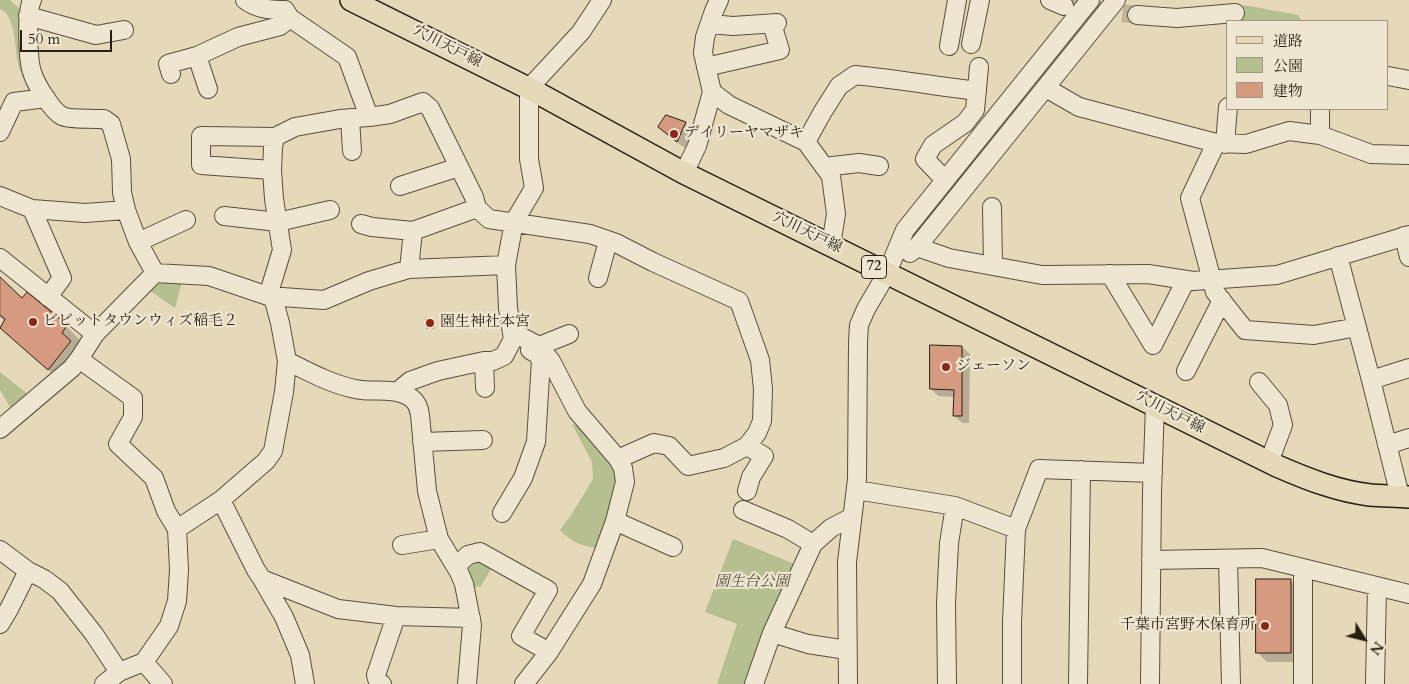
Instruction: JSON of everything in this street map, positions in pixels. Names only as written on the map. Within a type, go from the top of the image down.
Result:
[{"type":"main road","name":"穴川天戸線","points":[[351,0],[528,88],[684,173],[1269,462],[1313,482],[1342,490],[1370,495],[1404,496]]},
{"type":"street","points":[[244,0],[251,5],[265,10],[284,10],[290,18],[347,57],[369,117]]},
{"type":"street","points":[[397,392],[410,381],[438,370],[493,361],[504,356],[513,336],[508,308],[506,265],[514,222],[534,188],[529,159],[528,88],[581,32],[602,0]]},
{"type":"street","points":[[684,173],[697,146],[712,92],[703,53],[704,37],[719,0]]},
{"type":"street","points":[[949,46],[958,0]]},
{"type":"street","points":[[971,44],[980,0]]},
{"type":"street","points":[[848,684],[847,562],[857,479],[859,325],[887,273],[905,230],[1090,0]]},
{"type":"street","points":[[887,273],[917,247],[1116,0]]},
{"type":"street","points":[[124,30],[96,35],[30,8],[31,70],[35,81],[46,98],[57,112],[64,117],[100,118],[111,124],[121,158],[122,192],[126,210],[138,242],[155,273]]},
{"type":"street","points":[[1137,15],[1177,18],[1236,11]]},
{"type":"street","points":[[171,74],[168,64],[197,56],[238,37],[280,26],[290,18]]},
{"type":"street","points":[[706,67],[780,50],[775,24],[733,26],[710,24]]},
{"type":"street","points":[[197,56],[208,89]]},
{"type":"street","points":[[945,180],[925,159],[933,145],[965,123],[975,110],[979,67]]},
{"type":"street","points":[[806,142],[839,86],[855,75],[977,91]]},
{"type":"street","points":[[1389,76],[1409,80]]},
{"type":"street","points":[[1046,88],[1079,107],[1221,144],[1246,144],[1289,131],[1320,135],[1371,154],[1409,155]]},
{"type":"street","points":[[712,92],[729,105],[806,142],[831,176],[836,214],[831,245]]},
{"type":"street","points":[[0,132],[7,101],[46,98]]},
{"type":"street","points":[[272,170],[201,165],[201,136],[275,137],[295,127],[340,119],[390,114],[422,102],[430,108],[474,197],[477,208],[489,219],[590,234],[608,240],[739,301],[760,360],[763,389],[762,421],[757,433],[747,446],[724,458],[688,466],[669,446],[654,443],[618,459]]},
{"type":"street","points":[[1228,110],[1221,144],[1190,198],[1215,292],[1245,330],[1314,335],[1357,327]]},
{"type":"street","points":[[1320,110],[1320,135]]},
{"type":"street","points":[[350,118],[352,151]]},
{"type":"street","points":[[177,529],[221,500],[266,461],[272,451],[284,392],[287,361],[280,323],[271,297],[282,250],[274,199],[272,170],[275,137]]},
{"type":"street","points":[[824,167],[859,163],[879,166]]},
{"type":"street","points":[[400,186],[459,167]]},
{"type":"street","points":[[0,196],[32,209],[85,213],[126,210]]},
{"type":"street","points":[[992,207],[993,266]]},
{"type":"street","points":[[361,224],[372,227],[413,230],[477,208]]},
{"type":"street","points":[[32,209],[62,278],[48,297]]},
{"type":"street","points":[[224,216],[278,222],[330,210]]},
{"type":"street","points":[[138,242],[186,220]]},
{"type":"street","points":[[409,269],[413,230]]},
{"type":"street","points":[[917,247],[948,258],[1042,275],[1148,274],[1194,282],[1211,279],[1277,275],[1407,236],[1409,257]]},
{"type":"street","points":[[598,278],[608,240]]},
{"type":"street","points":[[1338,256],[1387,445],[1404,496]]},
{"type":"street","points":[[0,258],[95,334]]},
{"type":"street","points":[[0,429],[72,368],[95,334],[155,273],[210,276],[271,297],[324,300],[369,281],[409,269],[506,265]]},
{"type":"street","points":[[1110,274],[1153,345],[1186,280]]},
{"type":"street","points":[[1186,371],[1222,300]]},
{"type":"street","points":[[539,346],[569,334]]},
{"type":"street","points":[[513,336],[539,346],[551,361],[577,411],[618,459],[623,468],[625,482],[615,521],[592,584],[549,652],[524,684]]},
{"type":"street","points":[[502,513],[523,478],[536,442],[540,385],[541,360],[537,354],[513,336]]},
{"type":"street","points":[[79,359],[133,398],[133,417],[118,444],[154,478],[166,511],[177,529],[179,570],[177,600],[169,626],[144,662],[119,672],[104,684]]},
{"type":"street","points":[[287,361],[337,385],[357,390],[397,392],[409,396],[418,405],[427,491],[439,539],[456,566],[464,584],[471,618],[467,684]]},
{"type":"street","points":[[484,361],[485,388]]},
{"type":"street","points":[[1371,380],[1409,368]]},
{"type":"street","points":[[1259,382],[1278,405],[1283,425],[1269,462]]},
{"type":"street","points":[[1150,684],[1155,405]]},
{"type":"street","points":[[1387,445],[1409,438]]},
{"type":"street","points":[[422,442],[483,440]]},
{"type":"street","points":[[747,446],[764,456],[751,477],[747,491]]},
{"type":"street","points":[[1012,684],[1012,622],[1016,529],[1039,469],[1153,473]]},
{"type":"street","points":[[1078,684],[1081,470]]},
{"type":"street","points":[[856,490],[955,506],[1016,529]]},
{"type":"street","points":[[221,500],[256,570],[284,617],[300,655],[305,684]]},
{"type":"street","points":[[947,684],[946,603],[949,543],[955,506]]},
{"type":"street","points":[[743,510],[788,529],[813,544]]},
{"type":"street","points":[[754,684],[772,633],[813,544],[831,528],[852,517]]},
{"type":"street","points":[[615,521],[673,547]]},
{"type":"street","points":[[402,545],[439,539]]},
{"type":"street","points":[[456,566],[468,555],[480,552],[548,590],[522,636],[549,652]]},
{"type":"street","points":[[1,553],[60,591],[94,634],[119,672]]},
{"type":"street","points":[[1151,560],[1262,558],[1409,594]]},
{"type":"street","points":[[1228,559],[1231,684]]},
{"type":"street","points":[[1302,568],[1303,684]]},
{"type":"street","points":[[0,624],[28,571]]},
{"type":"street","points":[[262,578],[338,609],[396,616],[471,618]]},
{"type":"street","points":[[1375,684],[1376,586]]},
{"type":"street","points":[[382,684],[378,682],[376,674],[396,616]]},
{"type":"street","points":[[772,633],[808,644],[847,650]]},
{"type":"street","points":[[144,662],[163,684]]},
{"type":"green space","points":[[0,0],[10,0],[22,11],[27,78],[23,78],[17,62],[15,39],[11,24],[9,17],[0,9]]},
{"type":"green space","points":[[1243,5],[1298,15],[1301,20],[1240,20]]},
{"type":"green space","points":[[163,275],[183,278],[175,308],[149,290]]},
{"type":"green space","points":[[0,372],[29,395],[12,410],[0,390]]},
{"type":"green space","points":[[572,424],[581,427],[614,465],[618,489],[600,549],[573,541],[560,530],[593,479],[592,462]]},
{"type":"green space","name":"園生台公園","points":[[733,539],[797,565],[751,684],[717,684],[737,624],[705,612]]},
{"type":"green space","points":[[474,559],[494,564],[481,586],[473,588],[464,567]]},
{"type":"building","name":"デイリーヤマザキ","points":[[666,115],[686,122],[677,142],[658,127]]},
{"type":"building","name":"ビビットタウンウィズ稲毛２","points":[[0,277],[22,298],[27,292],[67,325],[62,333],[71,341],[48,370],[0,328],[5,319],[0,315]]},
{"type":"building","name":"園生神社本宮","points":[[426,319],[433,319],[433,327],[427,328]]},
{"type":"building","name":"ジェーソン","points":[[930,345],[962,346],[962,416],[953,416],[954,390],[930,389]]},
{"type":"building","points":[[1256,579],[1291,579],[1291,653],[1256,653]]},
{"type":"tunnel","points":[[1069,6],[1137,15]]},
{"type":"place","name":"デイリーヤマザキ","points":[[674,134]]},
{"type":"place","name":"ビビットタウンウィズ稲毛２","points":[[33,322]]},
{"type":"place","name":"園生神社本宮","points":[[430,323]]},
{"type":"place","name":"ジェーソン","points":[[946,367]]},
{"type":"place","name":"千葉市宮野木保育所","points":[[1265,626]]}]
